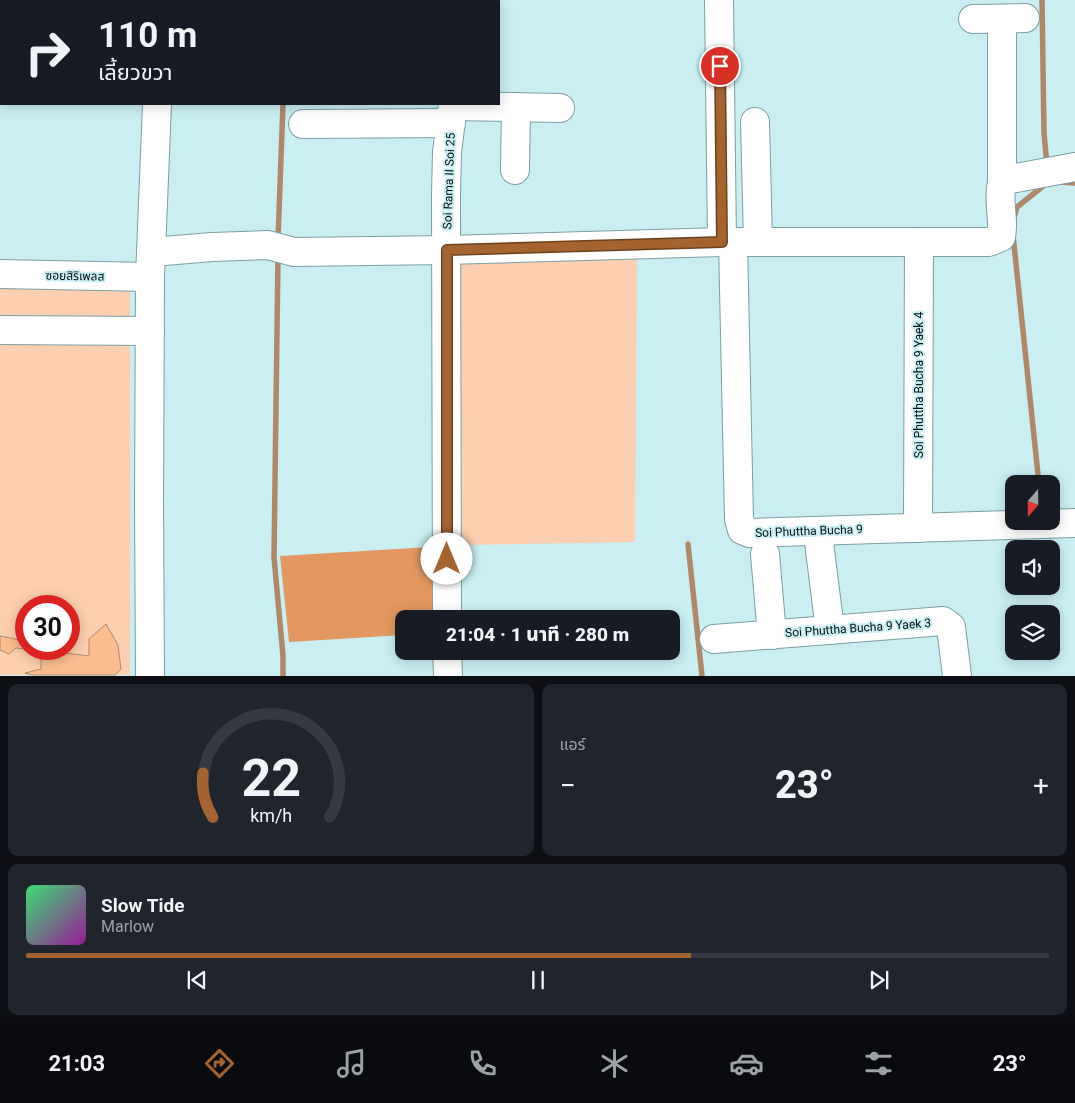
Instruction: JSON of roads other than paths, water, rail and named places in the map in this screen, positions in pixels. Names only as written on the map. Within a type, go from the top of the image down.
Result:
[{"type":"street","points":[[718,0],[738,242]]},
{"type":"street","points":[[973,18],[1014,18],[1012,180],[1074,167]]},
{"type":"street","points":[[150,676],[150,330],[157,105]]},
{"type":"street","points":[[303,124],[516,107],[560,108]]},
{"type":"street","points":[[515,170],[516,107]]},
{"type":"street","name":"Soi Rama II Soi 25","points":[[447,610],[447,160],[453,111]]},
{"type":"street","points":[[738,242],[755,122]]},
{"type":"street","name":"ซอยสิริเพลส","points":[[0,274],[151,265],[212,247],[268,245],[294,252],[738,242],[989,242],[1000,237],[1003,229],[1000,193],[1012,180]]},
{"type":"street","name":"Soi Phuttha Bucha 9","points":[[738,242],[739,519],[742,530],[749,533],[1075,523]]},
{"type":"street","name":"Soi Phuttha Bucha 9 Yaek 4","points":[[918,528],[919,242]]},
{"type":"street","points":[[0,330],[150,330]]},
{"type":"street","points":[[819,542],[830,630]]},
{"type":"street","points":[[765,554],[772,635]]},
{"type":"street","name":"Soi Phuttha Bucha 9 Yaek 3","points":[[714,639],[943,621],[951,627],[957,676]]},
{"type":"street","points":[[447,660],[448,676]]},
{"type":"waterway","points":[[1042,0],[1044,133],[1047,165]]},
{"type":"waterway","points":[[278,239],[283,105]]},
{"type":"waterway","points":[[1061,182],[1075,183]]},
{"type":"waterway","points":[[1013,221],[1017,207],[1047,183]]},
{"type":"waterway","points":[[1013,235],[1038,475]]},
{"type":"waterway","points":[[278,256],[274,557],[283,656],[283,676]]},
{"type":"waterway","points":[[688,544],[702,676]]}]
